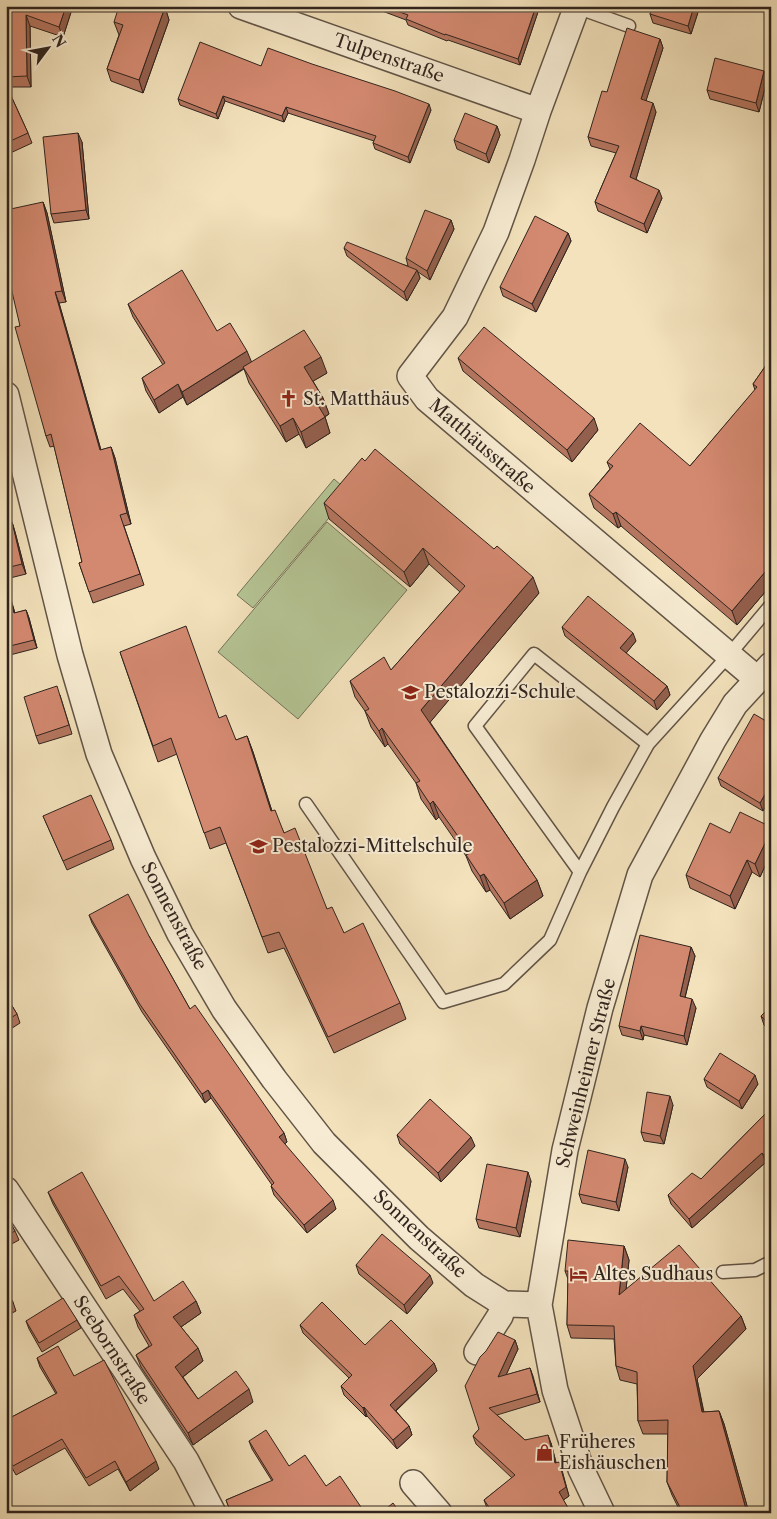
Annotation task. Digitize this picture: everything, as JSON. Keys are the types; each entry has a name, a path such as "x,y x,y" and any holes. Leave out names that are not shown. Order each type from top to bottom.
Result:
{"street":[{"name":"Tulpenstraße","path":"241,6 538,111"},
{"name":"Matthäusstraße","path":"577,7 496,232 455,317 410,376 426,399 729,655 764,672"},
{"name":"Sonnenstraße","path":"6,395 70,655 99,754 142,858 180,934 224,1009 274,1079 324,1143 418,1238 474,1285 504,1304"},
{"name":"Schweinheimer Straße","path":"602,1513 581,1470 555,1390 539,1305 565,1150 600,1008 640,875 734,704 764,672"},
{"name":"Seebornstraße","path":"6,1190 186,1461 213,1513"},
{"path":"477,1352 500,1316 504,1304 539,1305"},
{"path":"413,1483 439,1513"}],"lane":[{"path":"577,7 628,26"},
{"path":"306,804 443,1002 504,984 550,940 580,872 648,744 729,655 771,605"},
{"path":"580,872 475,726 534,654 648,744"},
{"path":"723,1272 755,1270 771,1262"}],"green space":[{"path":"334,479 350,493 253,608 237,595"},
{"path":"327,522 407,590 298,719 218,652"}],"building":[{"path":"6,6 66,6 59,27 26,15 27,76 6,77"},
{"path":"119,6 165,7 139,80 107,69 123,25 114,22"},
{"path":"383,6 536,6 518,59 445,35 406,19 408,15"},
{"path":"653,6 694,6 688,26 650,14"},
{"path":"627,28 660,39 641,99 653,103 630,177 659,190 644,224 595,202 619,146 588,137 602,91 607,92"},
{"path":"200,42 261,66 268,48 429,104 408,157 373,143 376,136 286,107 282,116 223,96 216,114 178,99"},
{"path":"715,58 764,71 756,103 707,90"},
{"path":"6,85 28,133 6,143"},
{"path":"465,113 497,126 486,154 454,140"},
{"path":"78,133 86,210 51,214 43,137"},
{"path":"43,202 62,291 55,292 100,450 111,447 127,513 120,515 140,574 89,592 79,563 82,562 51,434 46,436 15,327 20,326 6,266 6,210"},
{"path":"425,210 451,220 427,271 406,258"},
{"path":"535,216 568,233 532,304 500,287"},
{"path":"347,242 417,270 404,292 344,248"},
{"path":"182,270 217,331 230,323 247,351 182,392 178,384 154,400 142,378 165,363 128,304"},
{"path":"484,327 594,418 567,450 458,358"},
{"name":"St. Matthäus","path":"304,330 321,357 304,367 323,398 316,402 325,417 301,432 293,418 280,426 243,367"},
{"path":"771,358 771,565 732,611 616,512 613,514 589,494 613,466 607,462 640,423 690,466 757,387 753,384"},
{"name":"Pestalozzi-Schule","path":"375,449 494,549 497,546 533,577 421,710 537,880 504,903 484,874 480,876 466,855 470,853 433,801 430,804 416,783 420,781 382,728 379,731 365,711 369,709 350,681 384,657 391,670 465,586 423,548 404,572 324,503 362,458 365,461"},
{"path":"12,522 22,564 6,568 6,524"},
{"path":"8,591 14,613 26,610 34,640 6,647 6,592"},
{"path":"588,596 633,633 620,648 667,686 654,701 562,627"},
{"name":"Pestalozzi-Mittelschule","path":"186,626 219,718 226,715 236,740 247,736 271,811 275,810 284,833 295,828 327,909 332,907 344,933 363,923 400,1003 328,1037 279,932 262,937 220,827 204,833 171,738 153,746 120,652"},
{"path":"57,686 69,725 36,736 24,697"},
{"path":"754,714 766,721 771,717 771,784 760,803 718,778"},
{"path":"91,795 111,840 63,861 43,816"},
{"path":"740,812 771,827 771,831 755,864 747,860 730,896 686,875 710,823 730,833"},
{"path":"128,894 190,1009 195,1005 284,1133 279,1137 333,1200 304,1225 271,1186 274,1183 208,1090 202,1094 139,1003 89,915"},
{"path":"640,935 691,947 680,996 692,999 684,1036 641,1026 640,1031 619,1026"},
{"path":"6,996 17,1014 6,1021"},
{"path":"771,1006 771,1026 761,1016"},
{"path":"720,1053 755,1075 739,1101 704,1079"},
{"path":"647,1092 670,1096 660,1136 641,1132"},
{"path":"430,1099 471,1137 438,1173 397,1135"},
{"path":"771,1108 771,1161 762,1153 689,1219 668,1195 692,1173 701,1179"},
{"path":"588,1150 625,1159 616,1202 579,1194"},
{"path":"487,1164 528,1172 516,1228 476,1219"},
{"path":"82,1172 154,1301 183,1281 196,1301 173,1317 198,1348 175,1367 198,1399 236,1371 249,1389 188,1433 136,1355 152,1345 134,1315 144,1309 119,1276 101,1286 48,1192"},
{"path":"6,1216 15,1231 6,1236"},
{"path":"382,1234 430,1275 404,1305 356,1265"},
{"path":"568,1240 624,1246 619,1295 679,1245 741,1316 693,1366 702,1412 719,1411 747,1513 683,1513 667,1482 668,1420 638,1421 637,1372 616,1366 614,1326 567,1325 568,1271 565,1271"},
{"path":"6,1290 13,1302 6,1306"},
{"path":"63,1298 77,1320 39,1343 26,1321"},
{"path":"322,1302 365,1345 391,1320 434,1363 390,1405 409,1426 393,1440 364,1407 341,1386 352,1375 300,1325"},
{"path":"498,1332 515,1340 498,1377 530,1368 537,1394 489,1408 525,1440 548,1435 555,1463 559,1462 566,1487 559,1492 571,1513 493,1513 484,1500 515,1475 473,1436 479,1429 465,1386 480,1357"},
{"path":"58,1346 74,1376 104,1360 156,1461 126,1482 115,1461 86,1478 62,1439 13,1466 6,1454 6,1420 57,1393 37,1358"},
{"path":"266,1430 289,1466 305,1455 326,1486 340,1476 365,1513 231,1513 226,1500 273,1480 249,1441"},
{"path":"393,1503 400,1513 381,1513"}],"place":[{"name":"St. Matthäus","path":"289,399"},
{"name":"Pestalozzi-Schule","path":"410,692"},
{"name":"Pestalozzi-Mittelschule","path":"258,846"},
{"name":"Altes Sudhaus","path":"579,1274"},
{"name":"Früheres Eishäuschen","path":"545,1452"}]}
